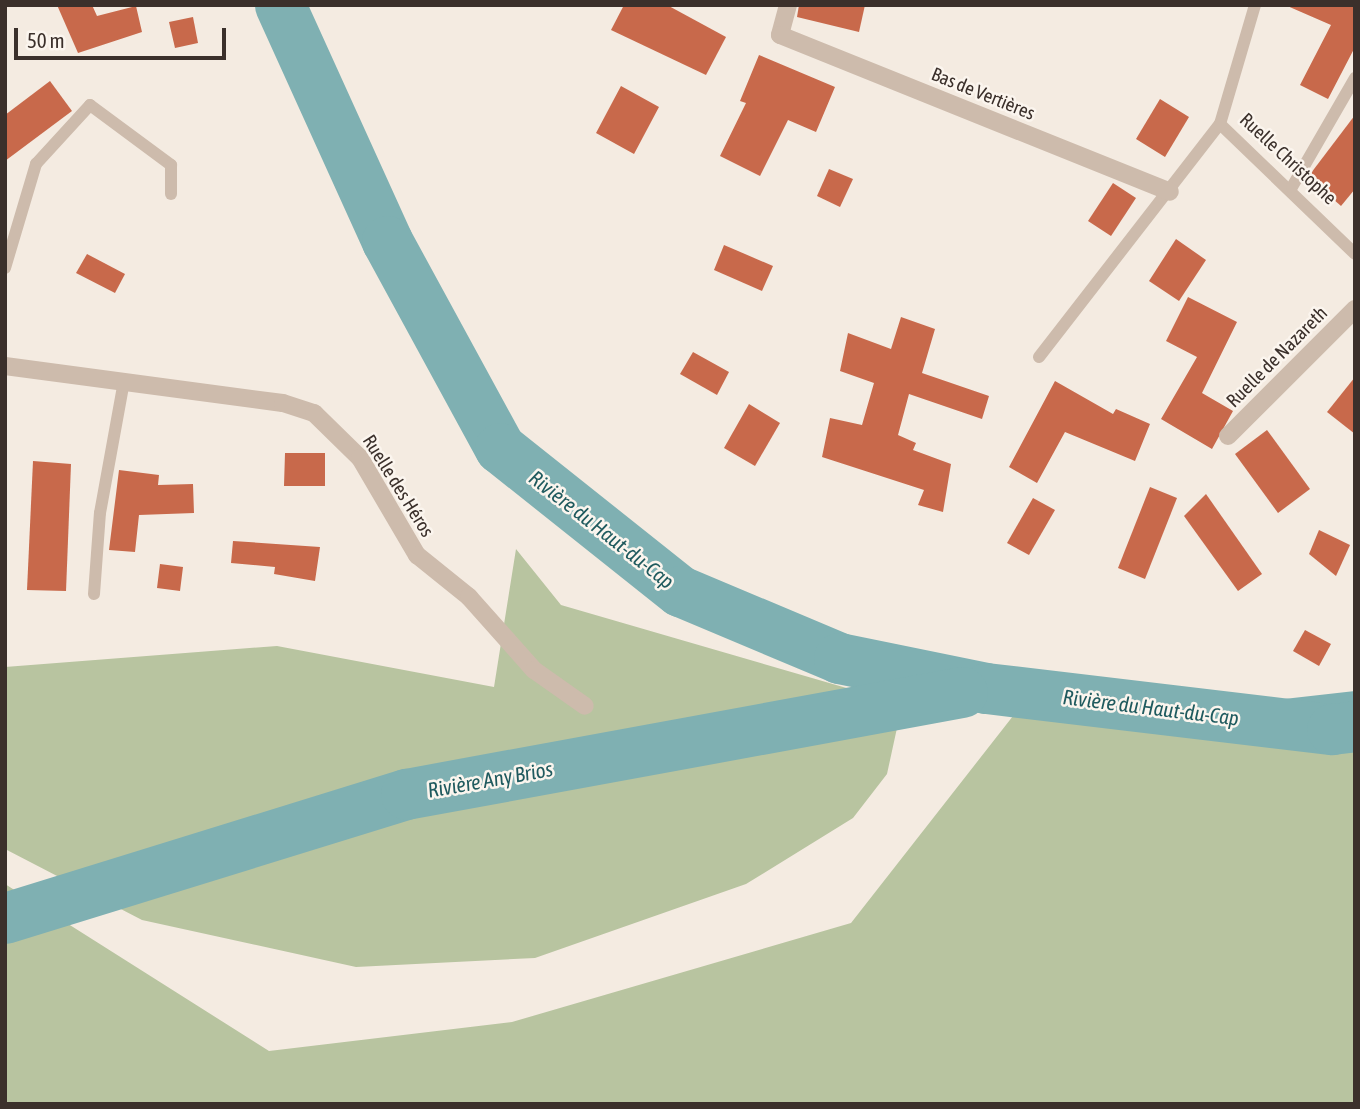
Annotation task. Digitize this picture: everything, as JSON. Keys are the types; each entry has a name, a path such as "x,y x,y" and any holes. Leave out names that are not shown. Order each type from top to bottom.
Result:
{"street":[{"name":"Bas de Vertières","path":"788,5 780,36 1170,192"},
{"name":"Ruelle de Nazareth","path":"1228,436 1355,309"},
{"name":"Ruelle des Héros","path":"5,366 123,386 283,403 314,413 360,458 417,555 469,597 534,670 585,706"}],"lane":[{"name":"Ruelle Christophe","path":"1251,6 1220,124 1292,187 1355,254"},
{"path":"1292,187 1355,78"},
{"path":"5,268 36,164 90,106 171,165 171,194"},
{"path":"1039,357 1170,192 1220,124"},
{"path":"94,594 100,513 123,386"}],"green space":[{"path":"516,549 561,605 881,698 897,728 887,774 853,818 746,884 535,958 356,967 142,920 5,849 5,667 277,646 494,687"},
{"path":"1068,701 1355,746 1355,1104 5,1104 5,884 269,1051 512,1022 851,923 1013,716"}],"water":[{"path":"1355,691 1355,746 1284,736 1284,699"}],"building":[{"path":"57,5 92,5 97,16 136,6 142,32 78,53"},
{"path":"624,5 667,5 726,37 706,75 611,30"},
{"path":"799,5 865,5 859,32 797,17"},
{"path":"1285,5 1355,5 1355,47 1328,99 1300,85 1331,25"},
{"path":"193,17 198,43 175,48 169,22"},
{"path":"759,55 835,87 816,132 788,120 760,176 720,156 746,103 740,101"},
{"path":"50,81 72,111 5,161 5,115"},
{"path":"621,86 659,107 634,154 596,133"},
{"path":"1160,99 1189,117 1165,157 1136,139"},
{"path":"1355,115 1355,189 1341,206 1308,177"},
{"path":"829,169 853,179 840,207 817,196"},
{"path":"1113,183 1136,198 1111,236 1088,221"},
{"path":"1176,239 1206,260 1179,301 1149,281"},
{"path":"724,245 773,266 762,291 714,270"},
{"path":"87,254 125,274 115,293 76,273"},
{"path":"1188,297 1237,322 1202,393 1233,411 1212,449 1161,419 1197,357 1166,341"},
{"path":"901,317 935,329 922,373 989,396 982,419 909,394 898,435 916,443 913,450 951,464 943,512 918,505 924,490 822,457 830,418 862,425 874,383 840,371 848,333 891,349"},
{"path":"693,352 729,372 717,395 680,374"},
{"path":"1355,377 1355,434 1327,412"},
{"path":"1055,381 1113,414 1116,409 1150,424 1135,461 1065,432 1037,483 1009,467"},
{"path":"749,404 780,423 755,466 724,448"},
{"path":"1267,430 1310,489 1278,513 1235,454"},
{"path":"285,453 325,453 325,486 284,486"},
{"path":"33,461 71,464 66,591 27,590"},
{"path":"119,470 159,475 158,485 193,484 194,513 139,515 135,552 109,550"},
{"path":"1150,487 1177,498 1145,579 1118,568"},
{"path":"1206,494 1262,574 1238,591 1184,516"},
{"path":"1033,498 1055,510 1029,555 1007,543"},
{"path":"1319,530 1350,545 1336,576 1309,554"},
{"path":"233,541 320,547 315,581 274,574 275,567 231,563"},
{"path":"160,564 183,567 180,591 157,588"},
{"path":"1305,630 1331,644 1319,666 1293,651"}],"waterway":[{"name":"Rivière du Haut-du-Cap","path":"280,5 387,241 500,448 680,591 839,658 986,688 1332,729 1355,726"},
{"name":"Rivière Any Brios","path":"5,918 406,794 962,692"}]}
